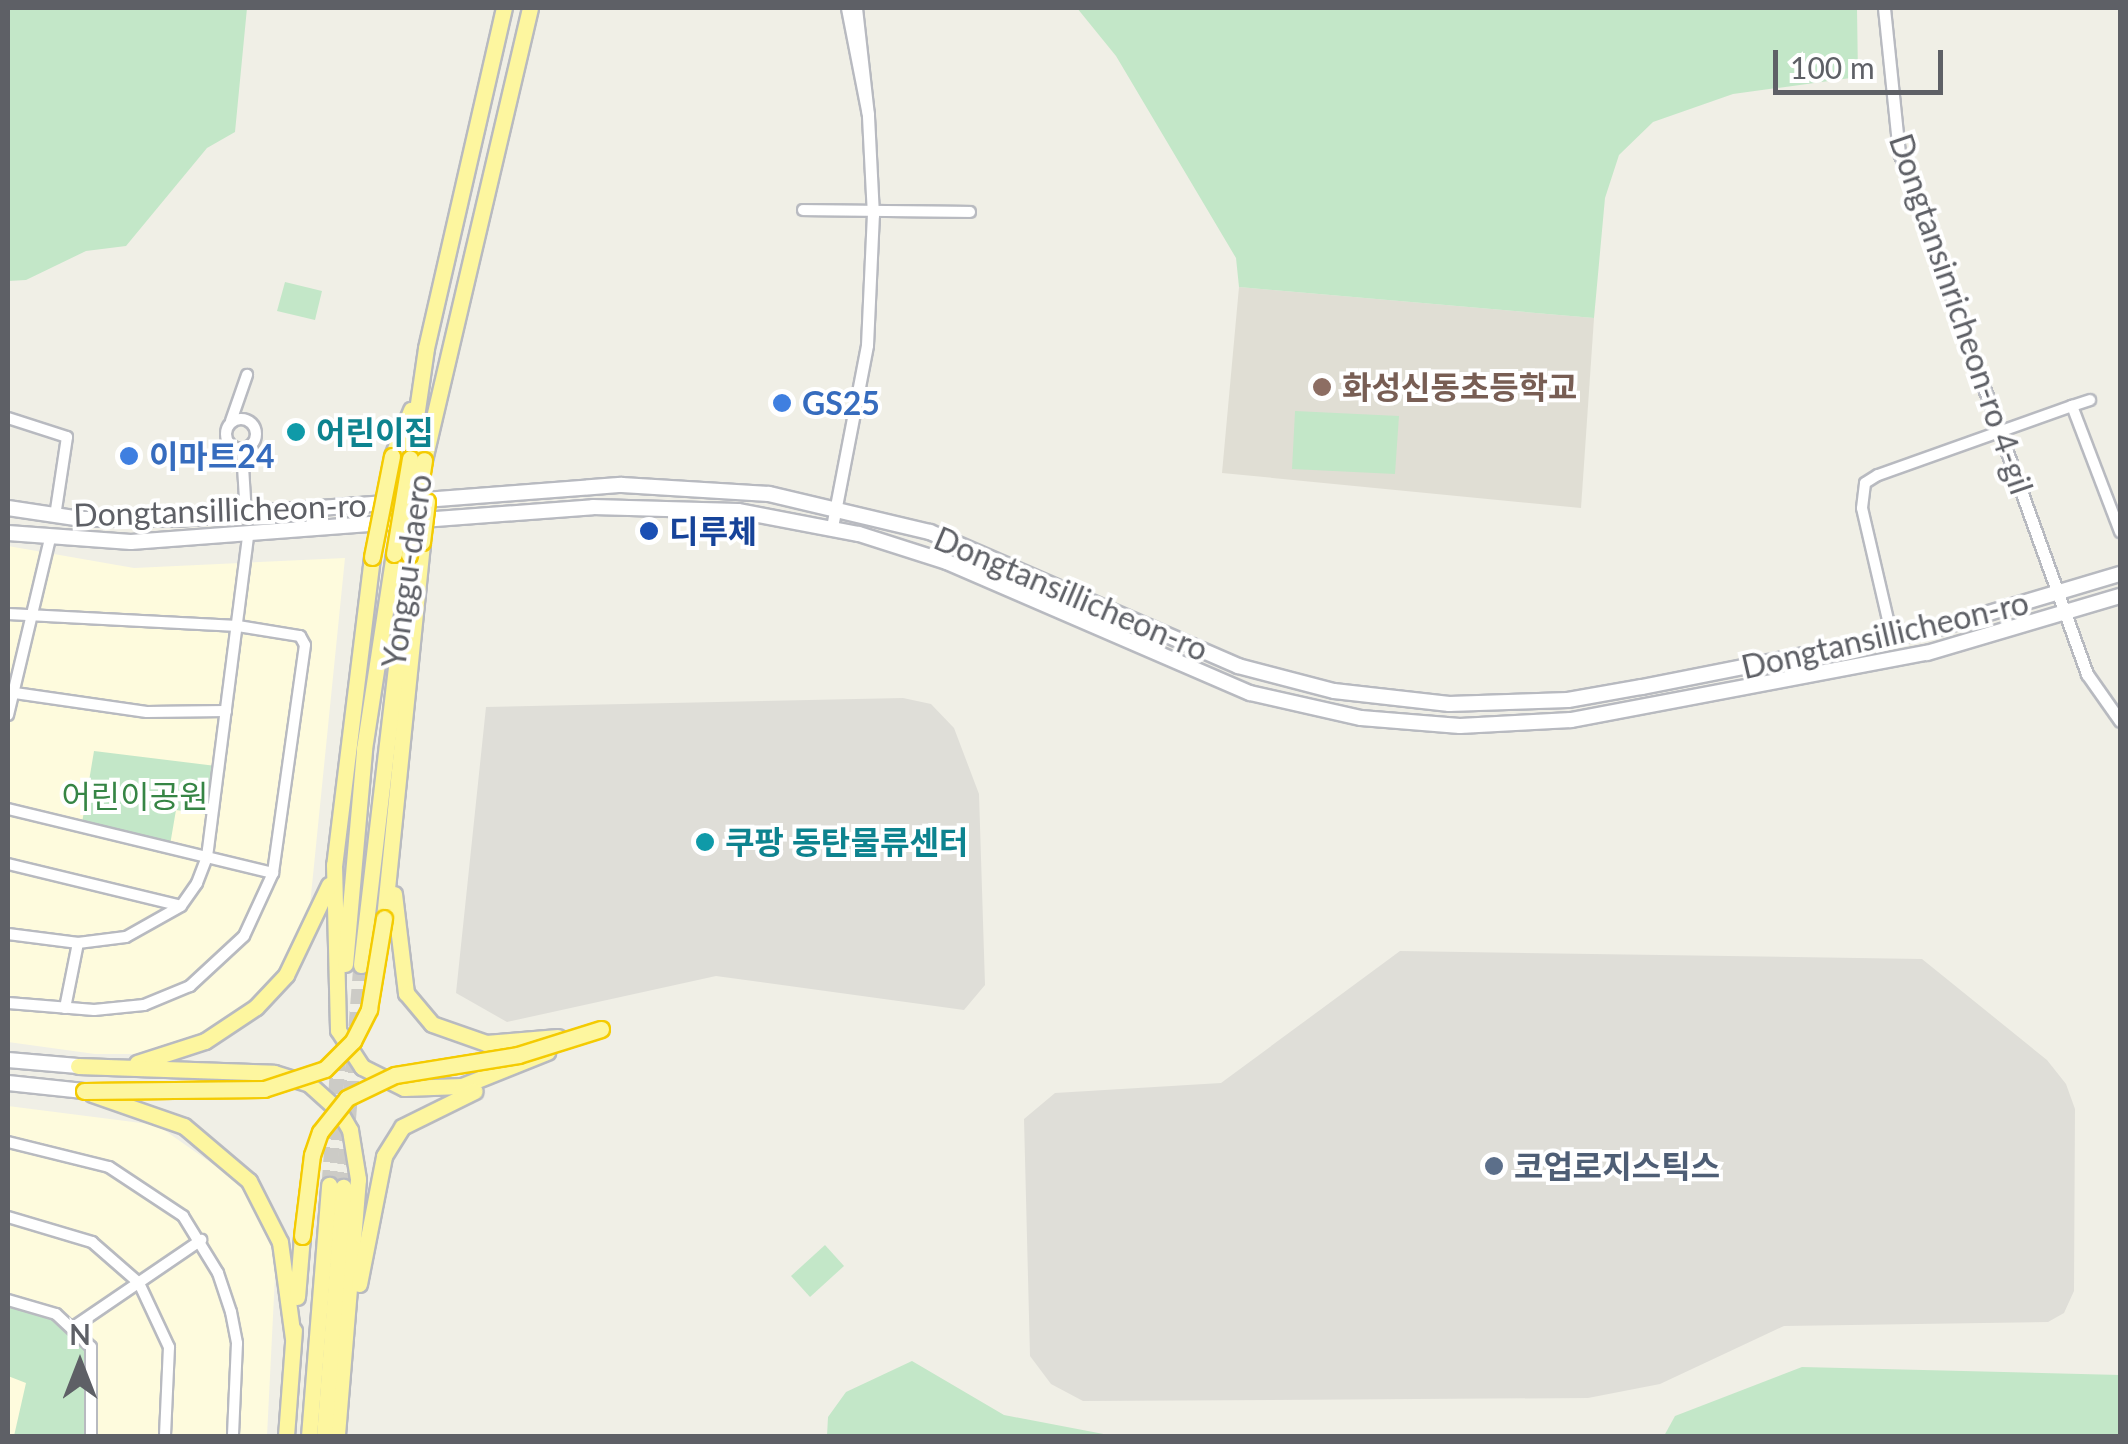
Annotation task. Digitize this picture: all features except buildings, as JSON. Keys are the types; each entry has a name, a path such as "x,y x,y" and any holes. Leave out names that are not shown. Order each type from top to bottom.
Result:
{"highway":[{"name":"Yonggu-daero","path":"422,460 419,393 504,8"},
{"name":"Yonggu-daero","path":"353,965 364,749 407,555 422,460 530,8"},
{"path":"419,393 392,456 372,557 334,865 333,1010 346,1047 382,1080 404,1088 462,1086 601,1028"},
{"path":"84,1092 264,1089 325,1069 353,1041 369,1010 384,918 407,555 422,460"},
{"path":"390,843 399,970 406,993 432,1024 463,1040 504,1044 601,1028"},
{"path":"78,1066 178,1052 256,1006 302,948 334,865"},
{"path":"286,1436 312,1155 347,1098 395,1075 504,1058 601,1028"},
{"path":"342,1392 373,1196 384,1156 402,1127 601,1028"},
{"path":"78,1066 274,1073 310,1084 339,1111 350,1130 358,1179 337,1436"},
{"path":"84,1092 184,1126 250,1181 280,1242 293,1338"},
{"path":"310,1436 336,1186 324,1436"}],"main road":[{"name":"Dongtansillicheon-ro","path":"8,508 56,516 246,516 622,485 730,488 836,506 990,556 1238,666 1334,691 1413,702 1568,700 1892,637 2059,594 2120,574"},
{"name":"Dongtansillicheon-ro","path":"8,533 50,538 248,536 617,506 720,509 832,527 947,562 1219,682 1331,713 1427,724 1525,724 1615,713 1927,654 2066,616 2120,596"},
{"path":"246,516 248,536"},
{"path":"8,1060 78,1066"},
{"path":"8,1083 84,1092"}],"street":[{"path":"847,8 868,115"},
{"path":"832,527 868,345 873,215 868,115 856,8"},
{"name":"Dongtansinricheon-ro 4-gil","path":"1884,8 1899,152 2087,674 2120,721"},
{"path":"803,210 873,215 970,212"},
{"path":"246,516 242,450 226,438 247,375"},
{"path":"242,398 256,438 242,450"},
{"path":"1892,637 1862,508 1866,482 2090,400"},
{"path":"2072,406 2120,532"},
{"path":"8,418 67,437 56,516"},
{"path":"230,424 248,421"},
{"path":"8,934 78,943 126,937 181,906 207,857 248,536"},
{"path":"8,714 50,538"},
{"path":"8,614 238,626 300,636 305,645 273,873 244,936 190,986 119,1009 8,1003"},
{"path":"10,693 147,712 226,710"},
{"path":"8,810 273,873"},
{"path":"8,864 181,906"},
{"path":"65,1008 78,943"},
{"path":"8,1156 9,1142 67,1153 133,1178 161,1196 201,1240 218,1273 237,1343 233,1436"},
{"path":"8,1217 92,1242 139,1282 169,1347 164,1436"},
{"path":"75,1326 201,1240"},
{"path":"8,1300 75,1326 92,1346 96,1366 91,1436"}],"shaded area":[{"path":"1239,287 1594,318 1581,508 1222,473"},
{"path":"8,546 134,568 345,558 310,905 265,996 170,1054 95,1054 8,1042"},
{"path":"903,698 931,704 954,728 979,794 985,985 964,1010 716,976 507,1022 456,993 486,707"},
{"path":"1400,951 1922,959 2047,1060 2066,1084 2075,1109 2074,1291 2064,1313 2048,1322 1784,1326 1660,1384 1588,1398 1083,1401 1051,1384 1030,1356 1024,1119 1055,1093 1221,1083"},
{"path":"8,1106 157,1125 237,1181 269,1233 275,1276 267,1436 8,1436"}],"green space":[{"path":"8,8 247,8 235,132 207,148 126,246 86,251 26,280 8,281"},
{"path":"1077,8 1857,8 1858,77 1733,94 1653,122 1619,155 1605,198 1594,318 1239,287 1236,258 1116,56"},
{"path":"285,282 322,291 315,320 277,311"},
{"path":"1295,411 1399,416 1395,474 1292,469"},
{"name":"어린이공원","path":"94,751 216,766 209,815 176,810 170,845 82,823"},
{"path":"825,1245 844,1266 810,1297 791,1276"},
{"path":"8,1300 56,1314 91,1347 91,1436 14,1436 26,1383 8,1376"},
{"path":"912,1361 1004,1415 1114,1436 827,1436 828,1417 846,1392"},
{"path":"1802,1367 2120,1375 2120,1436 1664,1436 1675,1416"}],"tunnel":[{"path":"343,1187 361,965"},
{"path":"329,1185 339,1048"}],"place":[{"name":"화성신동초등학교","path":"1322,387"},
{"name":"GS25","path":"782,403"},
{"name":"어린이집","path":"296,432"},
{"name":"이마트24","path":"129,456"},
{"name":"디루체","path":"649,531"},
{"name":"쿠팡 동탄물류센터","path":"705,842"},
{"name":"코업로지스틱스","path":"1494,1166"}]}
